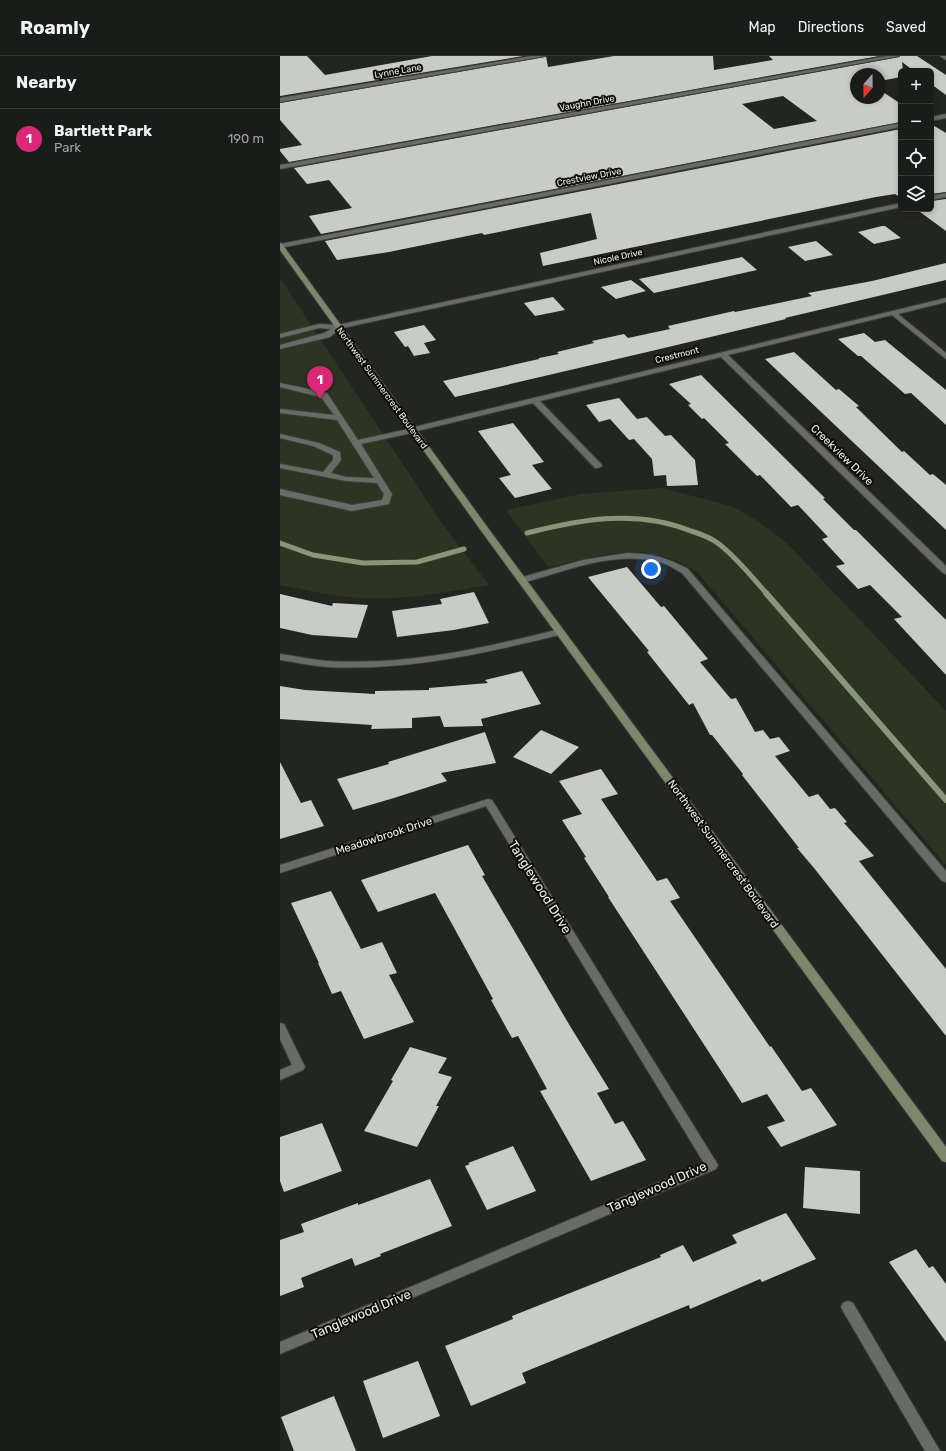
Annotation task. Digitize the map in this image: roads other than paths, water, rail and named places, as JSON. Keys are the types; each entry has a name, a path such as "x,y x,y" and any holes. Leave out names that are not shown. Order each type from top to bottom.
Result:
{"street":[{"name":"Lynne Lane","path":"280,100 542,56"},
{"name":"Vaughn Drive","path":"280,167 896,56"},
{"path":"934,118 946,116"},
{"name":"Crestview Drive","path":"280,246 898,126"},
{"path":"934,197 946,195"},
{"name":"Nicole Drive","path":"338,327 898,206"},
{"name":"Northwest Summercrest Boulevard","path":"280,246 485,530 946,1158"},
{"name":"Crestmont","path":"356,443 946,300"},
{"path":"893,313 946,357"},
{"path":"280,336 319,326 338,327"},
{"path":"280,346 327,335 338,327"},
{"name":"Creekview Drive","path":"722,354 946,571"},
{"path":"280,385 324,395 388,494 386,502 352,508 280,492"},
{"path":"534,400 598,466"},
{"path":"280,411 339,418"},
{"path":"280,436 316,444 337,454 337,460 325,475"},
{"path":"280,466 357,481 380,481"},
{"path":"522,580 592,561 617,556 648,556 676,564 685,571 946,878"},
{"path":"280,657 328,664 402,663 483,651 560,632"},
{"name":"Meadowbrook Drive","path":"280,869 488,802"},
{"name":"Tanglewood Drive","path":"280,1348 712,1165 488,802"},
{"path":"280,1027 299,1067 280,1075"},
{"path":"848,1307 933,1451"}],"waterway":[{"path":"527,533 589,520 609,518 630,518 671,524 702,535 713,540 726,549 767,594"},
{"path":"280,543 313,555 363,563 417,562 464,549"},
{"path":"766,593 946,800"}],"place":[{"name":"Bartlett Park","path":"320,399"}]}
